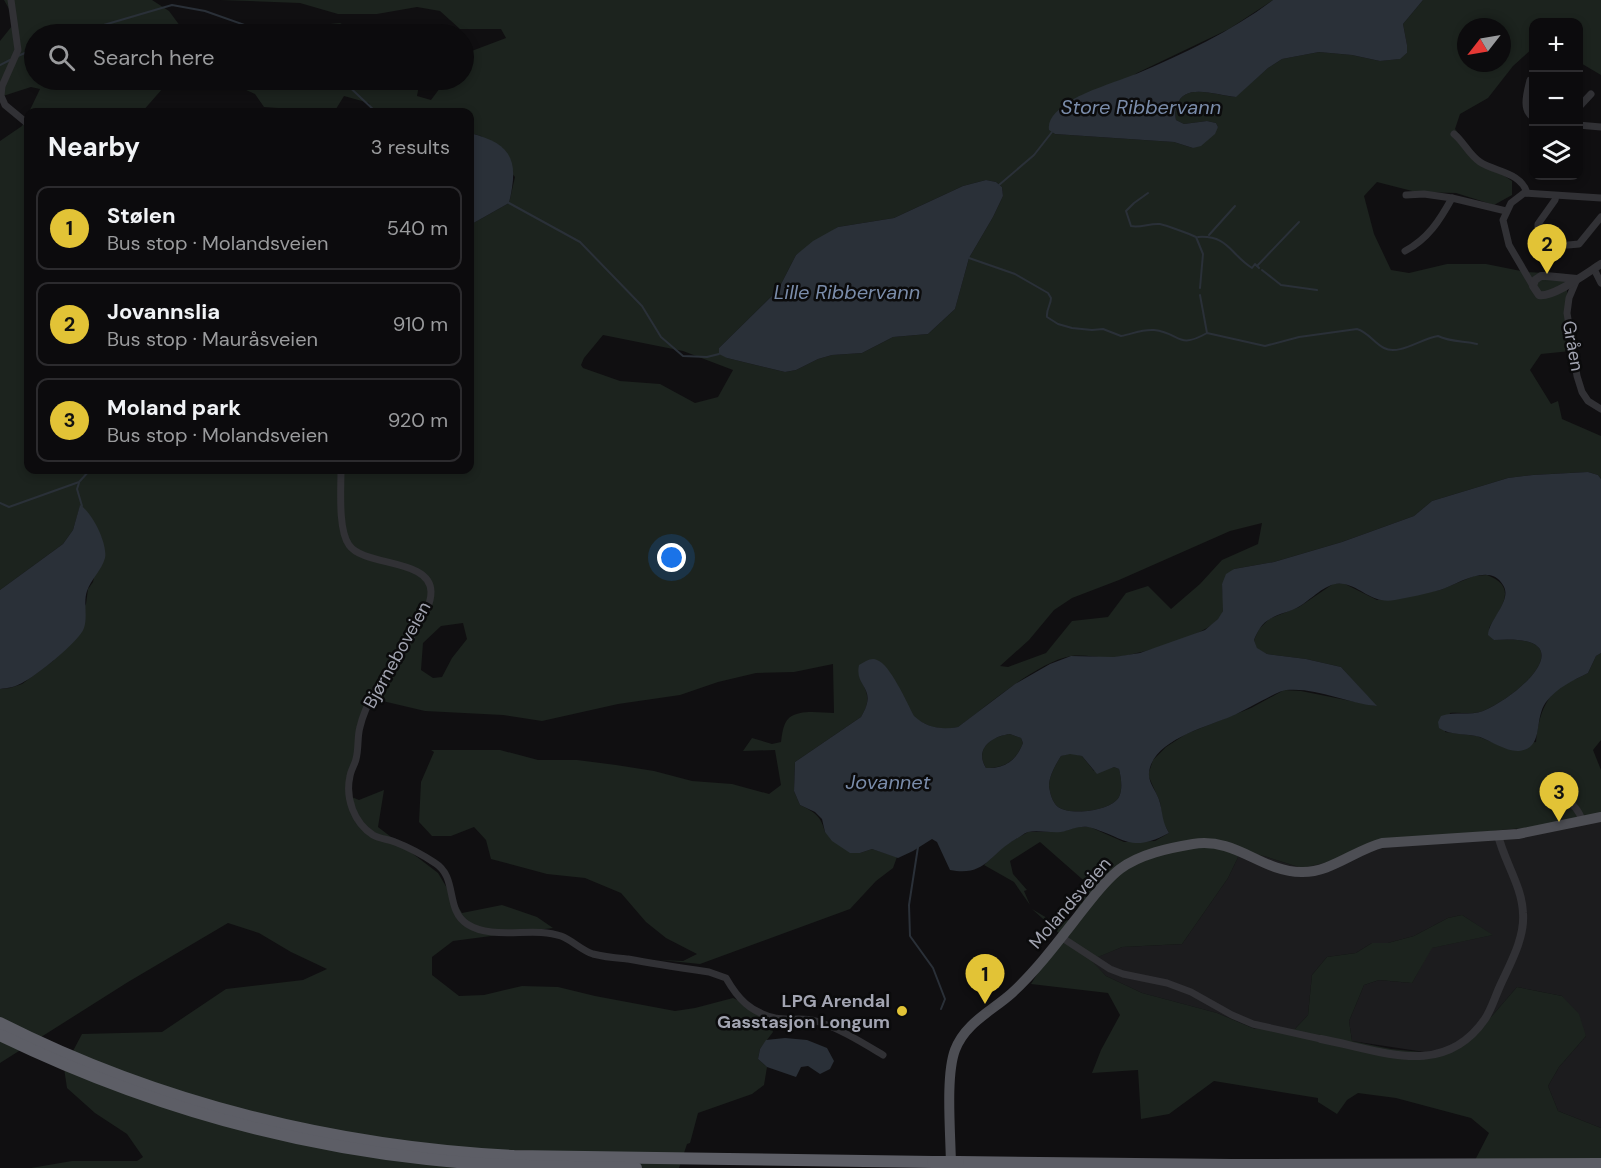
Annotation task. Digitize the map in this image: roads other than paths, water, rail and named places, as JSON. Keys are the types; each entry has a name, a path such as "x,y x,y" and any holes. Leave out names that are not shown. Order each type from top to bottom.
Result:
{"highway":[{"path":"0,1023 79,1060 183,1098 290,1127 384,1144 454,1152 514,1156 933,1162 954,1165 1601,1164"},
{"path":"0,1035 52,1059 137,1093 204,1115 298,1139 386,1154 465,1163 636,1168"}],"main road":[{"name":"Molandsveien","path":"954,1165 951,1070 958,1043 971,1025 1013,992 1099,890 1118,871 1137,859 1172,848 1202,843 1221,844 1285,870 1305,873 1323,869 1361,850 1382,843 1530,832 1601,817"}],"street":[{"path":"11,0 18,50 2,86 1,96 5,105 24,121"},
{"path":"1529,86 1526,111 1529,114"},
{"path":"1583,103 1591,94"},
{"path":"1583,125 1600,126"},
{"path":"1454,134 1480,162 1509,174 1519,181 1527,193"},
{"path":"1601,198 1527,193 1510,203 1503,220 1509,245 1536,292 1543,297 1597,266 1601,282"},
{"path":"1406,195 1424,194 1452,198 1506,211"},
{"path":"1556,196 1538,224 1538,234 1545,241 1554,244 1579,243 1601,217"},
{"path":"1405,251 1427,236 1444,214 1452,198"},
{"path":"1533,286 1535,280 1541,276 1577,279"},
{"name":"Gråen","path":"1577,279 1567,306 1568,326 1582,392 1588,401 1600,409"},
{"name":"Bjørneboveien","path":"342,474 344,530 348,544 362,555 400,565 419,573 428,582 431,590 430,602 425,614 405,649 377,688 360,727 356,758 348,788 350,804 358,821 372,834 404,846 443,869 450,884 455,909 466,924 500,932 562,936 593,954 709,972 726,978 737,998 751,1008 776,1018 805,1018 819,1022 883,1055"},
{"path":"1552,785 1561,796 1579,809 1582,821"},
{"path":"1061,937 1110,969 1137,978 1167,983 1191,992 1253,1024 1409,1058 1433,1056 1455,1046 1471,1035 1485,1018 1513,958 1522,927 1522,904 1498,835"}],"water":[{"name":"Store Ribbervann","path":"1273,0 1423,0 1403,24 1407,53 1400,59 1380,61 1352,55 1319,52 1282,59 1268,68 1236,97 1202,92 1187,94 1177,105 1176,120 1184,124 1207,121 1216,123 1218,127 1215,134 1201,146 1193,148 1174,142 1055,134 1049,130 1050,122 1055,114 1075,98 1189,50 1241,22"},
{"path":"474,134 496,143 509,156 513,176 509,203 474,223"},
{"name":"Lille Ribbervann","path":"986,180 996,182 1002,187 1003,196 969,258 955,309 928,334 893,337 862,353 832,355 796,370 785,372 719,354 719,348 778,290 796,255 813,241 838,227 894,218 963,186"},
{"name":"Jovannet","path":"1588,472 1598,475 1601,479 1601,653 1596,656 1588,673 1560,688 1546,702 1542,709 1536,739 1527,749 1509,750 1480,737 1448,732 1439,728 1438,722 1441,716 1483,711 1499,702 1529,679 1538,666 1542,655 1537,646 1521,640 1494,640 1488,635 1505,597 1503,585 1497,578 1482,575 1440,590 1387,601 1374,598 1351,586 1338,584 1326,587 1296,608 1267,621 1260,628 1254,640 1257,648 1267,654 1306,659 1341,667 1377,706 1309,691 1286,690 1170,743 1152,762 1149,773 1169,833 1156,839 1137,843 1129,842 1084,827 1061,832 1028,832 1007,845 980,867 962,871 950,870 937,842 932,839 898,858 872,849 850,853 832,841 825,832 822,819 815,812 800,805 794,791 795,762 861,717 868,699 858,673 859,665 868,660 877,660 882,663 898,685 914,716 919,720 935,727 958,727 1015,684 1050,664 1071,656 1114,657 1140,653 1205,630 1218,619 1223,611 1222,584 1226,574 1234,569 1274,562 1342,542 1414,516 1432,501 1508,478","holes":["1010,734 1021,738 1023,743 1017,755 1009,763 986,768 982,755 984,749 997,737","1070,754 1082,756 1097,774 1114,767 1119,769 1121,790 1115,802 1090,811 1064,810 1056,805 1050,792 1050,778 1061,756"]},
{"path":"80,505 94,521 102,537 105,552 104,562 87,591 84,628 75,641 57,658 29,679 0,689 0,590 63,544 73,530"},
{"path":"785,1038 807,1040 827,1048 834,1061 830,1069 820,1074 808,1066 801,1067 796,1077 767,1067 758,1059 760,1049 766,1040"}],"waterway":[{"path":"107,24 172,5 205,11 242,24"},
{"path":"18,56 24,53"},
{"path":"0,65 10,60"},
{"path":"353,90 372,108"},
{"path":"999,185 1034,155 1052,132"},
{"path":"1148,193 1126,211 1131,226 1160,224 1196,237 1203,254 1200,288"},
{"path":"509,203 580,242 642,306 661,337 683,356 707,357 719,354"},
{"path":"1209,235 1235,206"},
{"path":"1257,266 1299,222"},
{"path":"1198,237 1208,237 1222,242 1252,268 1255,264 1259,268"},
{"path":"969,258 1015,274 1048,293 1051,298 1047,317 1058,324 1072,328 1103,329 1121,336 1154,330 1184,340 1197,338 1207,333 1265,346 1299,337 1357,329 1380,346 1390,350 1397,350 1438,336 1477,344"},
{"path":"1262,270 1281,285 1317,290"},
{"path":"1200,295 1207,333"},
{"path":"0,503 9,507 79,482 86,474"},
{"path":"79,483 77,489 82,506"},
{"path":"918,847 909,905 910,936 933,968 945,999 941,1009"}],"place":[{"name":"Jovannslia","path":"1547,274"},
{"name":"Moland park","path":"1559,822"},
{"name":"Stølen","path":"985,1004"},
{"name":"LPG Arendal Gasstasjon Longum","path":"902,1011"}]}
